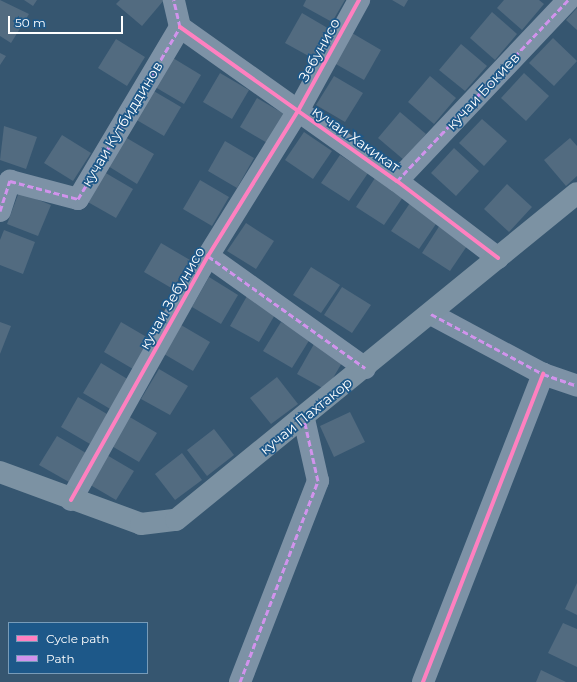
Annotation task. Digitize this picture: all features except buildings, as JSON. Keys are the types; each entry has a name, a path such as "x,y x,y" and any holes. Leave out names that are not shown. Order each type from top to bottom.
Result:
{"main road":[{"name":"кучаи Пахтакор","path":"0,472 71,500 141,524 176,520 304,419 577,193"}],"street":[{"path":"174,0 180,27"},
{"name":"Зебунисо","path":"298,111 359,0"},
{"name":"кучаи Бокиев","path":"397,181 568,0"},
{"name":"кучаи Хакикат","path":"180,27 397,181 498,258"},
{"name":"кучаи Кутбиддинов","path":"0,211 10,181 78,199 180,27"},
{"name":"кучаи Зебунисо","path":"71,500 208,256 298,111"},
{"name":"кучаи Зебунисо","path":"208,256 365,368"},
{"path":"431,314 543,374 577,386"},
{"path":"423,682 543,374"},
{"path":"240,682 318,480 304,419"}],"marked path":[{"path":"0,211 10,181 78,199 180,27 174,0"},
{"path":"397,181 568,0"},
{"path":"208,256 365,368"},
{"path":"431,314 543,374 577,386"},
{"path":"240,682 318,481 304,419"}],"cycle path":[{"path":"71,500 208,256 298,111 359,0"},
{"path":"180,27 397,181 498,258"},
{"path":"423,682 543,374"}]}
